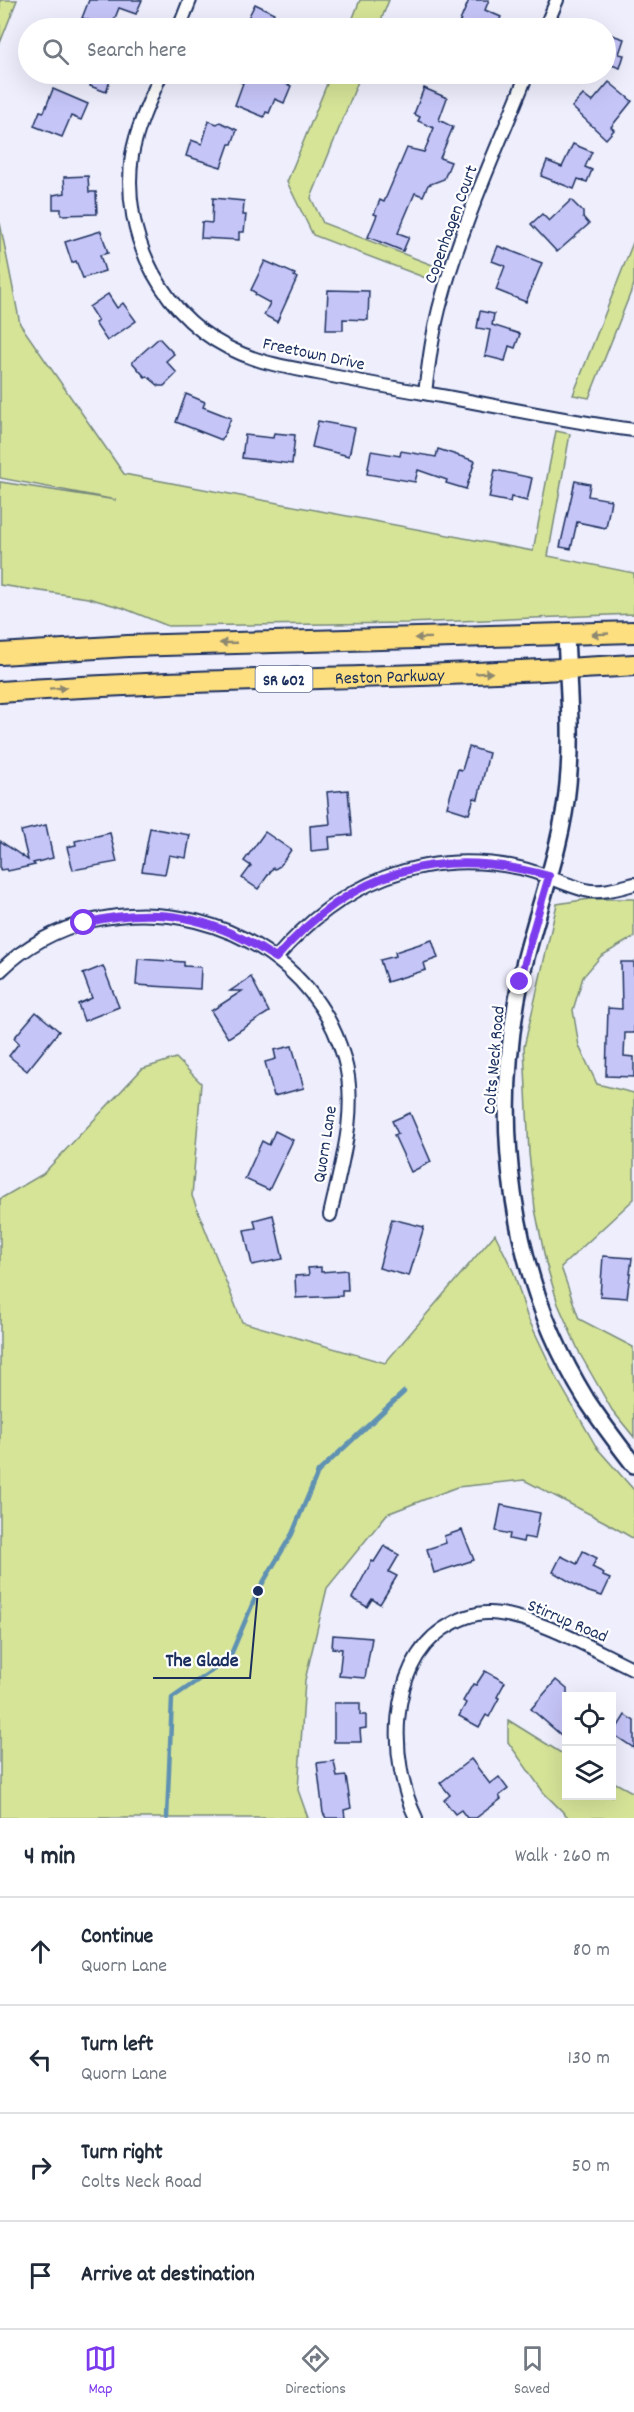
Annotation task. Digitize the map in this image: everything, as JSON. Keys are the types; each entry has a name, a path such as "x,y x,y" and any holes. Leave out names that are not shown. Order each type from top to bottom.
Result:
{"main road":[{"name":"Reston Parkway","path":"0,654 128,646 634,632"},
{"name":"Reston Parkway","path":"0,692 109,685 634,665"}],"street":[{"path":"183,18 190,0"},
{"path":"549,18 556,0"},
{"name":"Freetown Drive","path":"157,84 139,129 133,154 130,181 137,235 147,262 160,286 175,306 194,325 217,342 262,362 634,430"},
{"name":"Copenhagen Court","path":"425,393 439,311 453,261 523,84"},
{"name":"Colts Neck Road","path":"566,635 570,718 568,787 549,876 522,975 513,1032 507,1121 514,1205 542,1308 559,1348 586,1398 634,1465"},
{"path":"276,958 298,932 316,916 344,897 400,871 421,866 487,863 520,868 586,890 604,891 634,884"},
{"name":"Quorn Lane","path":"0,971 30,947 57,933 112,916 141,913 170,915 213,925 253,942 276,958 307,987 323,1009 336,1034 345,1059 349,1108 347,1138 330,1215"},
{"name":"Stirrup Road","path":"416,1818 405,1788 400,1762 399,1709 404,1684 413,1664 424,1647 439,1632 454,1622 470,1616 488,1613 509,1615 533,1622 634,1669"}],"green space":[{"path":"0,0 17,0 0,43"},
{"path":"360,0 389,0 382,18 353,18"},
{"path":"327,84 357,84 311,198 323,223 435,266 431,280 313,235 287,182"},
{"path":"0,223 20,324 124,474 533,551 556,431 570,434 548,556 634,573 634,614 407,623 168,626 123,608 88,598 0,585 0,482 116,500 0,478"},
{"path":"634,240 634,284 589,398 573,395"},
{"path":"589,899 634,899 634,937 601,956 583,977 573,1010 579,1046 597,1084 634,1093 634,1199 561,1267 579,1319 633,1347 634,1437 612,1410 580,1354 558,1304 546,1263 535,1209 529,1153 524,1047 557,904"},
{"path":"176,1058 201,1083 192,1196 242,1322 385,1363 495,1234 514,1273 527,1316 556,1377 597,1448 634,1490 634,1539 524,1480 457,1487 387,1514 327,1588 305,1680 298,1790 308,1818 0,1818 0,1199 43,1174 142,1069"},
{"path":"508,1720 562,1754 562,1800 616,1800 616,1783 634,1793 634,1818 569,1818 544,1793 508,1742"}],"building":[{"path":"89,0 142,0 136,14 119,8 115,18 82,18"},
{"path":"469,0 489,0 485,10 501,17 501,18 461,18"},
{"path":"255,4 274,13 272,18 248,18"},
{"path":"616,36 624,39 619,54 624,55 620,68 616,67"},
{"path":"91,84 109,84 106,92 90,86"},
{"path":"243,84 286,84 291,86 284,103 275,99 269,113 266,112 264,117 235,105"},
{"path":"607,84 611,84 632,101 611,127 614,130 606,139 572,107 583,95 592,102"},
{"path":"424,88 447,98 439,120 453,127 440,158 451,162 444,179 428,185 423,196 415,193 398,233 409,237 403,251 368,237 380,200 384,202 407,148 424,152 434,128 418,121 420,117 414,114"},
{"path":"53,89 88,104 81,120 71,116 62,137 34,126 40,111 44,112"},
{"path":"209,121 217,124 220,122 237,130 221,167 186,156 191,140 202,144"},
{"path":"573,144 592,152 585,167 592,170 587,182 578,179 574,189 541,176 547,161 562,167"},
{"path":"88,176 89,192 96,192 97,214 61,215 61,209 53,209 53,195 65,193 64,177"},
{"path":"213,198 244,201 243,215 246,215 244,232 239,232 239,240 201,238 202,222 212,223"},
{"path":"571,200 583,212 583,217 589,224 557,252 531,224 542,214 549,221"},
{"path":"101,231 108,253 100,255 105,271 83,278 76,261 72,263 65,242"},
{"path":"498,246 542,263 526,302 496,290 505,266 492,261"},
{"path":"265,261 295,274 297,278 277,322 264,315 270,303 255,295 256,293 251,290"},
{"path":"328,290 369,291 368,320 343,319 343,330 326,330"},
{"path":"108,294 117,308 123,303 136,321 107,341 95,323 98,321 89,307"},
{"path":"480,311 494,314 492,325 520,334 515,348 509,346 505,361 485,356 490,330 477,328"},
{"path":"159,338 174,354 166,361 177,373 164,386 159,386 147,376 145,377 132,362"},
{"path":"186,394 205,402 203,407 231,418 222,440 176,422"},
{"path":"318,421 355,428 349,456 312,447"},
{"path":"274,433 295,435 292,464 242,458 245,435 273,438"},
{"path":"438,449 475,461 466,489 418,470 415,482 367,474 371,451 400,456 401,451 436,457"},
{"path":"495,470 532,478 527,501 511,497 510,502 489,498"},
{"path":"575,481 590,484 588,496 611,500 606,528 577,522 571,549 560,547"},
{"path":"469,747 489,753 478,799 474,798 469,814 447,807 458,769 462,770"},
{"path":"348,790 352,835 329,837 330,849 311,851 310,826 330,824 327,792"},
{"path":"46,825 53,858 33,863 35,865 8,871 7,869 0,870 0,841 28,860 21,831"},
{"path":"150,828 190,835 186,858 169,855 165,874 142,871"},
{"path":"265,832 291,850 280,866 273,868 258,889 242,878 251,866 244,861"},
{"path":"110,833 117,862 73,870 67,847 76,845 75,841"},
{"path":"432,940 438,958 424,963 426,970 387,982 380,960 396,956 395,952"},
{"path":"138,959 184,962 184,966 201,967 200,989 136,985"},
{"path":"621,962 634,962 634,1033 625,1033 624,1056 634,1057 634,1077 606,1076 608,1008 622,1009"},
{"path":"103,966 119,1007 84,1021 78,1004 92,998 83,974"},
{"path":"251,977 269,1012 228,1038 211,1011 242,991 230,991"},
{"path":"36,1012 59,1031 27,1071 9,1056 19,1043 14,1038"},
{"path":"292,1046 304,1088 274,1096 265,1062 276,1059 274,1050"},
{"path":"410,1113 431,1162 411,1172 394,1135 398,1134 392,1121"},
{"path":"275,1131 293,1140 269,1190 245,1179 262,1141 269,1145"},
{"path":"273,1215 283,1259 252,1265 244,1230 256,1228 254,1220"},
{"path":"392,1219 424,1227 409,1276 379,1268"},
{"path":"603,1256 632,1258 627,1298 600,1296"},
{"path":"321,1267 321,1272 347,1270 348,1290 342,1290 342,1296 296,1298 295,1276 309,1275 308,1268"},
{"path":"501,1505 540,1513 535,1539 524,1537 523,1542 509,1539 510,1534 496,1531"},
{"path":"462,1530 474,1560 434,1573 427,1549 446,1543 444,1536"},
{"path":"384,1546 399,1555 389,1572 397,1576 380,1604 372,1599 367,1607 352,1598 372,1561 374,1562"},
{"path":"583,1551 597,1558 592,1567 610,1579 602,1596 586,1591 553,1572 561,1556 577,1564"},
{"path":"333,1635 372,1638 365,1678 339,1676 342,1649 332,1648"},
{"path":"485,1671 505,1682 489,1717 486,1715 479,1727 459,1716 466,1703 463,1701 473,1684 476,1685"},
{"path":"556,1680 567,1689 567,1692 562,1692 562,1736 531,1709"},
{"path":"334,1703 360,1703 360,1715 366,1715 366,1728 360,1729 361,1742 334,1742"},
{"path":"625,1715 634,1721 634,1748 616,1736 616,1729"},
{"path":"471,1759 490,1784 499,1777 508,1789 499,1796 501,1799 476,1818 467,1818 461,1810 455,1814 444,1800 450,1795 440,1783"},
{"path":"334,1761 337,1777 346,1776 351,1808 344,1810 345,1818 326,1818 323,1813 317,1763"}],"waterway":[{"path":"167,1818 172,1698 229,1659 258,1591 292,1534 318,1472 404,1392"}],"place":[{"name":"The Glade","path":"258,1591"}],"route":[{"path":"84,923 112,916 141,913 170,915 222,928 253,942 276,958 298,932 316,916 344,897 376,881 400,871 421,866 465,862 487,863 520,868 549,876 520,982"}]}
